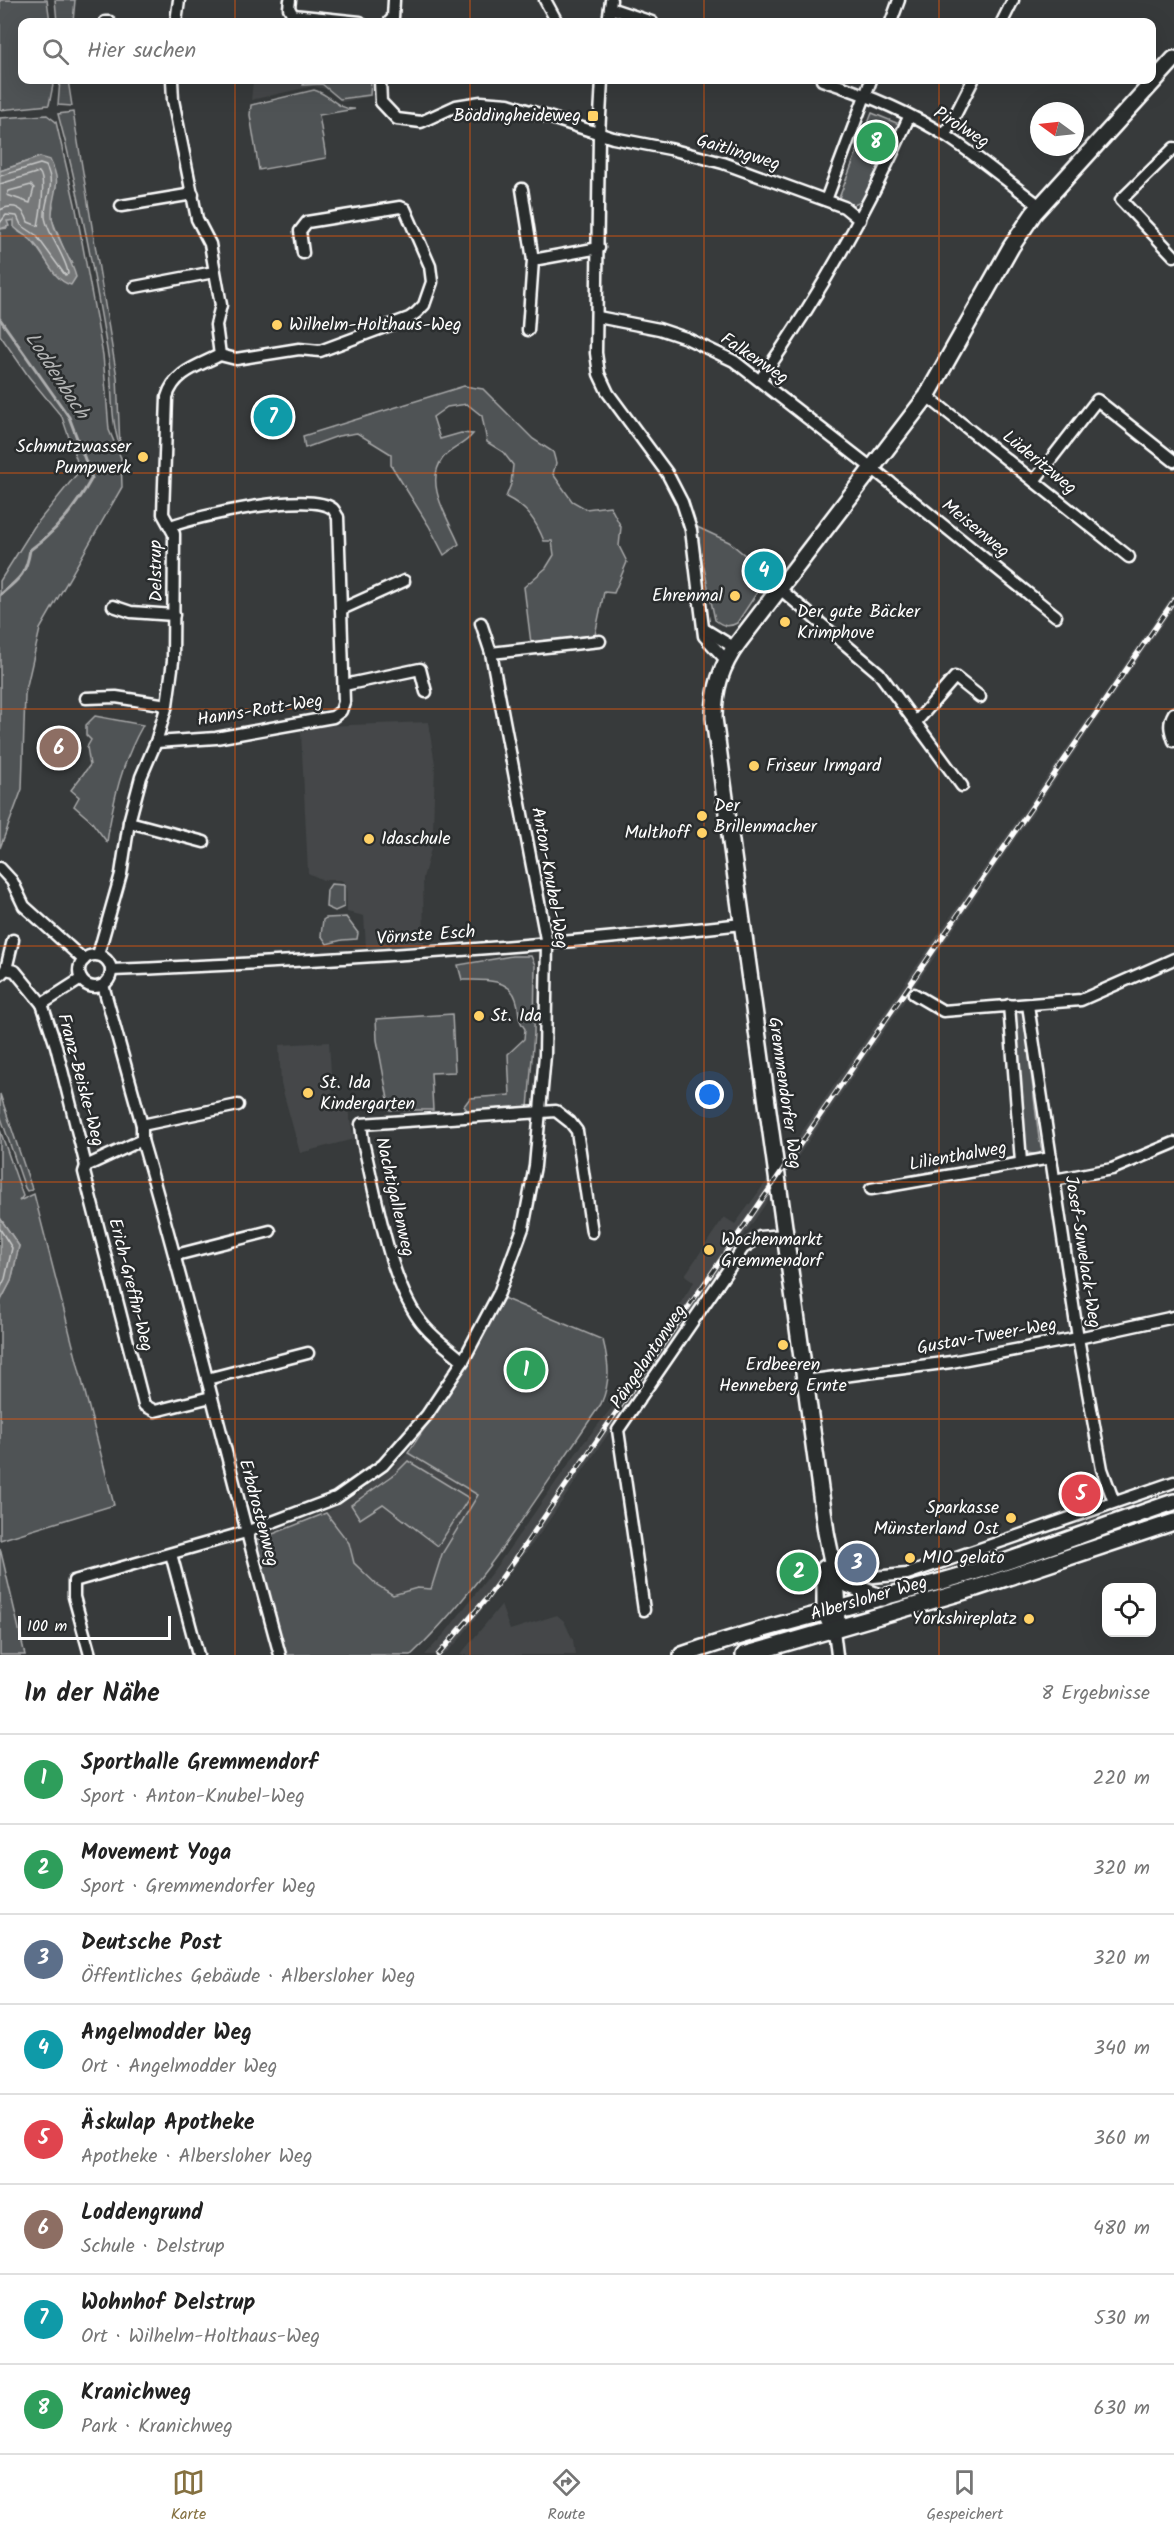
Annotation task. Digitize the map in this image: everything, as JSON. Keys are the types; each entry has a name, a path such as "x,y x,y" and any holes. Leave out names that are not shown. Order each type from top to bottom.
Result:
{"street":[{"path":"176,18 178,0"},
{"path":"290,0 289,8 293,15 322,18"},
{"path":"393,18 394,0"},
{"path":"545,0 556,18"},
{"path":"892,18 899,0"},
{"path":"1004,18 1013,0"},
{"path":"611,4 643,18"},
{"name":"Gremmendorfer Weg","path":"1156,80 1174,60"},
{"path":"172,84 172,94 198,225 210,244 221,305 216,325 220,355 236,359 299,349 320,351 409,318 424,305 429,294 432,282 429,266 405,209 400,207 307,222 300,231 303,253"},
{"name":"Gaitlingweg","path":"380,84 381,102 397,120 421,122 456,106 481,102 508,104 599,134 723,164 844,207 860,220"},
{"path":"603,84 599,134 596,353 599,374 608,393 667,473 682,502 691,530 704,636 707,642 731,654"},
{"name":"Pirolweg","path":"834,84 865,94 945,135 990,166 1040,206"},
{"path":"826,201 869,84"},
{"path":"945,135 971,84"},
{"name":"Gremmendorfer Weg","path":"832,1611 834,1572 826,1532 784,1235 714,718 716,690 731,654 927,396 1011,247 1040,206 1152,84"},
{"path":"760,380 804,317 860,220 909,117"},
{"path":"1174,148 1121,200 1174,256"},
{"path":"522,189 533,260 528,330"},
{"path":"121,206 193,194"},
{"path":"533,260 599,248"},
{"path":"135,287 214,272"},
{"name":"Falkenweg","path":"598,317 631,322 686,338 734,361 872,469"},
{"name":"Delstrup","path":"98,955 121,874 129,822 141,777 156,742 167,705 173,661 174,534 163,514 167,397 171,385 179,376 220,355"},
{"name":"Lüderitzweg","path":"927,396 1129,557"},
{"path":"1034,481 1097,400 1174,461"},
{"name":"Meisenweg","path":"872,469 1056,616"},
{"name":"Hanns-Rott-Weg","path":"156,742 216,738 333,717 341,711 344,685 338,518 333,509 323,505 281,504 237,509 192,518 171,526"},
{"path":"342,609 404,581"},
{"path":"780,589 879,673 962,786"},
{"name":"Delstrup","path":"113,606 131,612 174,615"},
{"name":"Anton-Knubel-Weg","path":"90,1655 74,1597 74,1581 246,1532 336,1498 383,1465 427,1415 463,1361 499,1293 523,1228 535,1166 545,1055 547,944 491,654 481,623"},
{"path":"491,654 600,641"},
{"name":"Hanns-Rott-Weg","path":"344,685 420,669 426,692"},
{"path":"916,722 955,677 981,697"},
{"path":"87,698 116,697 167,705"},
{"path":"1174,713 1170,719 1170,730 1174,741"},
{"path":"129,822 204,842"},
{"path":"0,868 12,881 24,906 84,960"},
{"name":"Vörnste Esch","path":"111,970 307,961 547,944 742,924"},
{"name":"Franz-Beiske-Weg","path":"13,940 3,972 15,971 42,1004 56,1046 87,1166"},
{"path":"98,955 105,958 111,970 108,981 103,985 91,986 81,979 80,966 84,960 98,955"},
{"path":"914,994 943,1011 1081,1000 1174,959"},
{"name":"Franz-Beiske-Weg","path":"42,1004 81,979"},
{"name":"Erbdrostenweg","path":"103,985 142,1125 142,1140 176,1256 210,1397 280,1655"},
{"path":"1009,1005 1021,1162"},
{"name":"Josef-Suwelack-Weg","path":"1028,1005 1078,1338 1102,1469 1114,1502"},
{"path":"142,1125 238,1105"},
{"path":"541,1111 556,1111 577,1131 592,1232"},
{"name":"Nachtigallenweg","path":"463,1361 424,1327 407,1301 396,1277 363,1142 361,1124 541,1111"},
{"path":"87,1166 142,1140"},
{"path":"1054,1180 1112,1169 1174,1143"},
{"name":"Lilienthalweg","path":"871,1189 1051,1158"},
{"name":"Erich-Greffin-Weg","path":"87,1166 84,1172 144,1405 155,1411 210,1397"},
{"path":"176,1256 270,1231"},
{"name":"Pängelantonweg","path":"644,1610 618,1430 743,1248 760,1237 784,1235"},
{"name":"Gustav-Tweer-Weg","path":"805,1381 951,1362 1174,1317"},
{"path":"207,1379 308,1353"},
{"name":"Albersloher Weg","path":"873,1576 908,1574 1174,1482"},
{"name":"Albersloher Weg","path":"682,1655 741,1635 883,1598 991,1566 1174,1502"},
{"name":"Albersloher Weg","path":"744,1655 976,1588 1174,1522"},
{"name":"Gremmendorfer Weg","path":"826,1532 834,1630"},
{"path":"171,1554 198,1655"},
{"path":"834,1572 849,1585 883,1598"},
{"name":"Albersloher Weg","path":"904,1592 908,1574"},
{"path":"834,1630 837,1655"}],"shaded area":[{"path":"0,0 47,0 49,18 18,18 18,84 53,84 49,105 0,110"},
{"path":"55,0 75,0 73,18 57,18"},
{"path":"60,84 69,84 72,106 58,105"},
{"path":"253,84 373,84 372,96 342,102 326,89 313,86 251,100"},
{"path":"322,84 371,84 370,95 340,99"},
{"path":"314,90 343,107 355,109 319,115 326,158 259,170 250,115 251,105"},
{"path":"73,112 117,377 120,447 113,415 109,361 93,268 58,114"},
{"path":"872,113 899,124 875,183 861,201 853,205 839,198"},
{"path":"47,115 56,122 75,204 103,355 109,430 121,458 122,487 40,629 25,694 22,789 0,848 0,581 34,527 80,470 62,417 29,377 0,335 0,229 7,228 7,221 14,220 19,232 31,239 54,272 73,263 67,257 51,217 53,206 40,157 0,171 0,118"},
{"path":"464,386 483,389 533,439 553,452 556,463 553,474 572,501 586,509 610,506 621,527 619,546 627,562 614,593 604,592 595,635 531,643 524,587 546,568 554,555 552,541 544,541 530,515 520,505 506,497 511,484 513,465 503,452 487,442 482,416 467,404 447,407 433,417 440,439 461,433 473,434 446,455 438,468 436,479 440,501 459,544 444,555 391,465 391,454 357,433 338,436 305,448 303,436"},
{"path":"695,526 729,542 759,567 756,573 766,579 734,625 726,626 715,620"},
{"path":"1174,593 1174,607 539,1535 458,1641 444,1655 425,1655 446,1632 499,1563 582,1445 617,1401 694,1282 685,1275 724,1217 735,1224 788,1152"},
{"path":"95,716 143,725 129,753 119,782 107,842 91,821 74,806 79,797 71,790 90,765 87,747 91,740 86,735 86,725"},
{"name":"Idaschule","path":"428,722 435,764 431,849 423,878 424,945 366,948 364,916 347,912 346,884 341,880 323,880 308,873 301,732 324,726"},
{"path":"331,884 344,885 344,907 335,911 326,907 327,890"},
{"path":"346,917 358,933 357,939 327,944 321,935 323,920"},
{"path":"512,956 531,956 535,965 534,1033 528,1108 468,1111 464,1106 470,1098 510,1095 508,1054 524,1039 525,1029 520,1021 516,999 507,987 493,981 462,980 458,965"},
{"path":"1020,1010 1024,1014 1042,1150 1038,1155 1028,1153 1025,1145 1014,1015"},
{"path":"452,1014 455,1072 431,1073 433,1110 390,1110 377,1040 376,1019"},
{"name":"St. Ida Kindergarten","path":"329,1042 333,1102 348,1110 354,1139 300,1153 281,1084 279,1045"},
{"path":"0,1094 32,1190 27,1191 25,1188 0,1115"},
{"path":"0,1130 23,1196 19,1201 34,1194 114,1505 0,1540 0,1302 11,1281 19,1246 0,1218"},
{"path":"503,1298 603,1340 608,1372 601,1404 489,1566 439,1627 411,1655 286,1655 255,1541 326,1513 349,1543 354,1563 377,1585 393,1595 417,1588 431,1589 442,1554 478,1495 408,1453 467,1364"},
{"path":"408,1453 478,1495 442,1554 431,1589 417,1588 393,1595 377,1585 354,1563 349,1543 326,1513 390,1470"},
{"path":"408,1461 469,1498 438,1546 383,1504 360,1519 351,1505 395,1474"},
{"path":"0,1548 25,1655 0,1655"},
{"path":"501,1605 510,1630 557,1615 564,1621 573,1640 575,1655 460,1655"}],"water":[{"path":"40,157 50,160 56,177 52,215 76,277 71,285 54,273 38,247 14,227 14,220 7,221 9,226 0,229 0,171"},
{"path":"0,1218 19,1246 11,1281 0,1302"}],"waterway":[{"name":"Loddenbach","path":"0,319 69,417 92,478 65,517 49,535 30,550 21,576 0,595"}],"railway":[{"path":"438,1655 487,1598 516,1558 1174,600"}],"place":[{"name":"Böddingheideweg","path":"593,116"},
{"name":"Kranichweg","path":"876,142"},
{"name":"Wilhelm-Holthaus-Weg","path":"277,325"},
{"name":"Wohnhof Delstrup","path":"273,417"},
{"name":"Schmutzwasser Pumpwerk","path":"143,457"},
{"name":"Angelmodder Weg","path":"764,571"},
{"name":"Ehrenmal","path":"735,596"},
{"name":"Der gute Bäcker Krimphove","path":"785,622"},
{"name":"Loddengrund","path":"59,748"},
{"name":"Friseur Irmgard","path":"754,766"},
{"name":"Der Brillenmacher","path":"702,816"},
{"name":"Multhoff","path":"702,833"},
{"name":"Idaschule","path":"369,839"},
{"name":"St. Ida","path":"479,1016"},
{"name":"St. Ida Kindergarten","path":"308,1093"},
{"name":"Wochenmarkt Gremmendorf","path":"709,1250"},
{"name":"Erdbeeren Henneberg Ernte","path":"783,1345"},
{"name":"Sporthalle Gremmendorf","path":"526,1370"},
{"name":"Äskulap Apotheke","path":"1081,1494"},
{"name":"Sparkasse Münsterland Ost","path":"1011,1518"},
{"name":"MIO gelato","path":"910,1558"},
{"name":"Deutsche Post","path":"857,1563"},
{"name":"Movement Yoga","path":"799,1572"},
{"name":"Yorkshireplatz","path":"1029,1619"}]}
